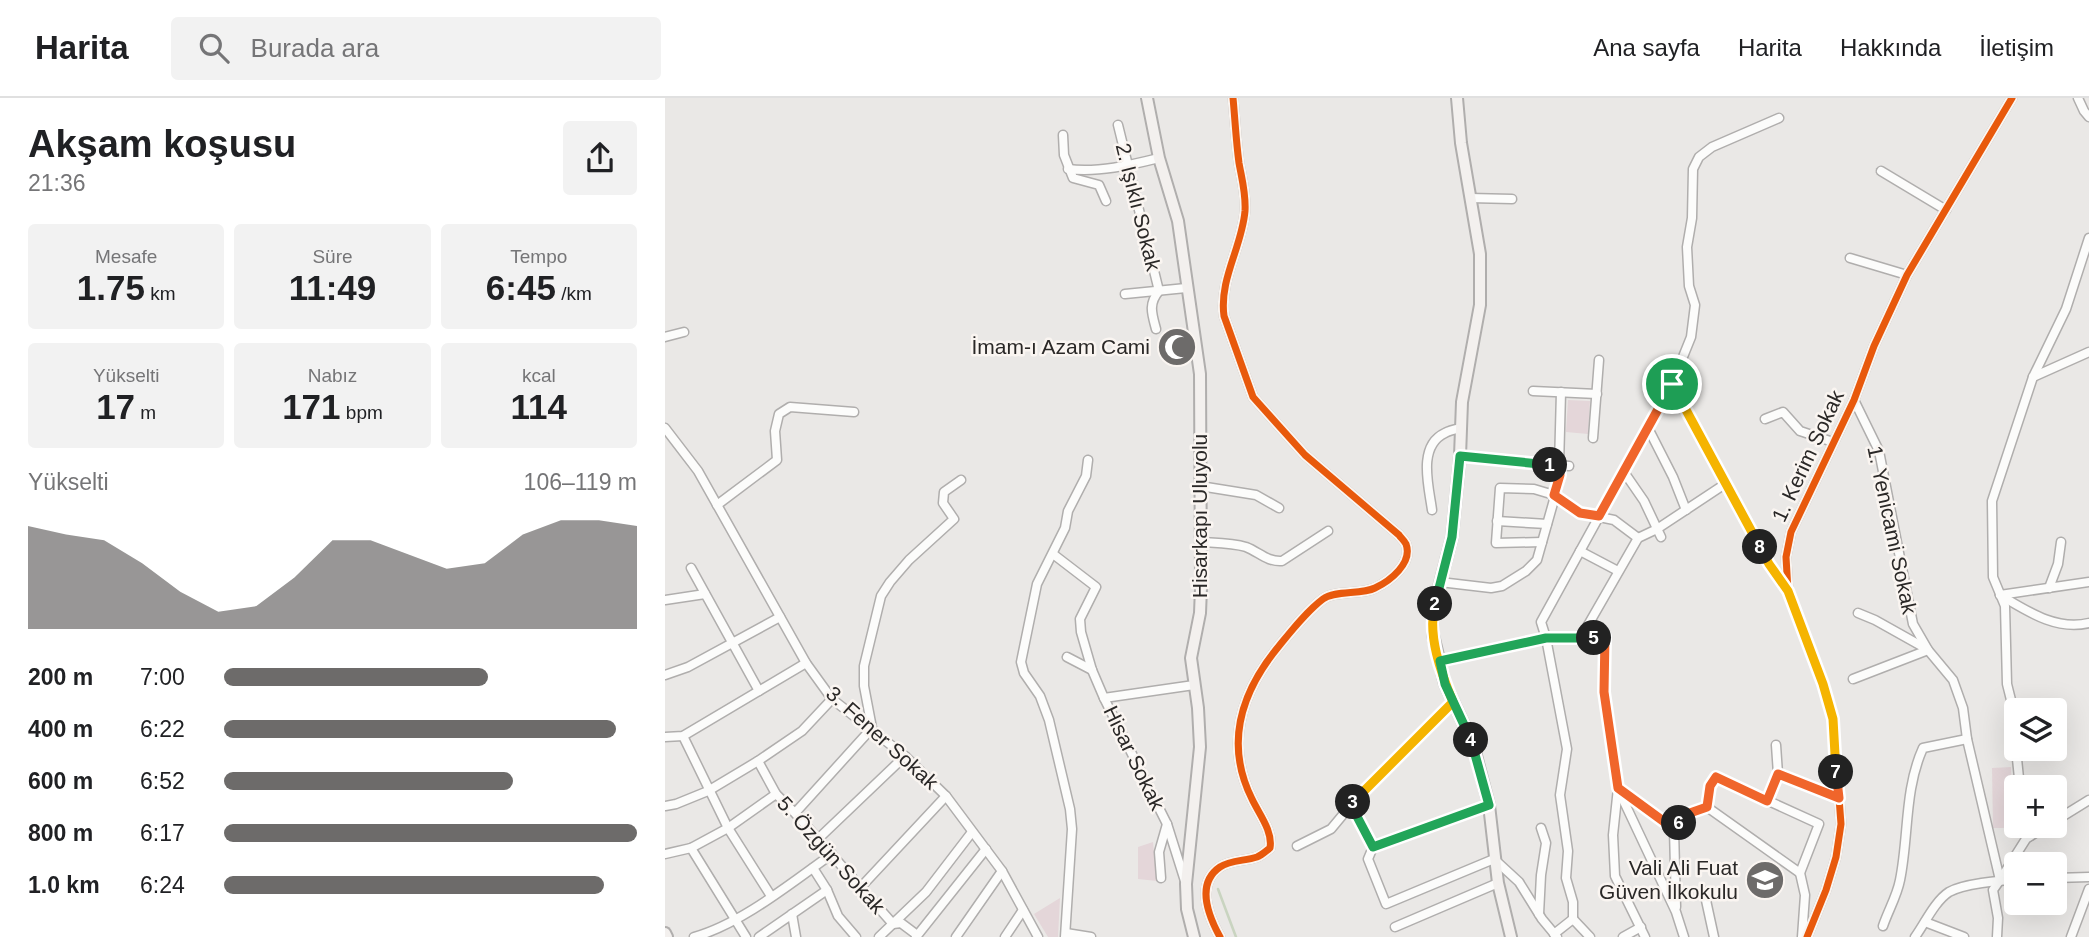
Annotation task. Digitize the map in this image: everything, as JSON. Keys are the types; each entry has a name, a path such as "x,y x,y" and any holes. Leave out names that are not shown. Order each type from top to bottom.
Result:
{"street":[{"name":"Hisarkapı Uluyolu","path":"1146,98 1159,158 1178,221 1200,374 1200,613 1191,658 1201,747 1186,884 1187,909 1194,937"},
{"path":"1220,937 1207,905 1205,889 1209,882 1219,867 1259,856 1271,848 1272,839 1250,796 1241,768 1238,748 1239,720 1247,696 1259,673 1279,646 1325,597 1374,589 1402,567 1406,554 1406,544 1399,535 1305,455 1253,397 1222,304 1245,212 1245,189 1233,98"},
{"path":"1457,98 1461,143 1480,254 1479,305 1462,402 1452,537 1433,611 1433,635 1445,684 1473,744 1489,805 1494,859 1511,937"},
{"name":"1. Kerim Sokak","path":"1810,935 1836,858 1841,824 1833,719 1823,684 1788,591 1786,557 1791,532 1854,400 1874,346 1907,275 2012,98"},
{"path":"2078,98 2089,117"},
{"path":"1590,937 1573,919 1573,902 1566,878 1568,851 1560,795 1567,749 1541,622 1672,384 1691,337 1695,305 1689,286 1687,247 1692,218 1693,169 1699,157 1712,147 1779,118"},
{"name":"2. Işıklı Sokak","path":"1118,125 1159,290 1152,299 1150,310 1156,329"},
{"path":"1063,135 1064,155 1073,178 1099,185 1106,201"},
{"path":"1068,169 1129,165 1159,158"},
{"path":"1881,171 1947,210"},
{"path":"1471,198 1513,199"},
{"path":"2010,698 2007,684 2004,606 1993,577 1992,501 2033,377 2066,309 2089,238"},
{"path":"1850,258 1907,275"},
{"path":"1125,294 1187,288"},
{"path":"665,337 684,332"},
{"path":"2033,377 2089,352"},
{"path":"1593,438 1599,360"},
{"path":"1672,384 1769,564 1788,591"},
{"path":"1533,391 1597,394"},
{"path":"1440,582 1478,587 1502,586 1526,571 1537,560 1564,466 1561,392"},
{"name":"1. Yenicami Sokak","path":"1854,400 1879,450 1913,624 1928,650 1952,680 1963,708 1967,738 2000,880 1993,890 1998,918 1997,937"},
{"path":"717,505 777,460 775,430 779,414 790,407 854,412"},
{"path":"1765,419 1783,412 1800,431 1833,442"},
{"name":"3. Fener Sokak","path":"665,428 698,471 806,663 832,699 905,756 946,796 1002,871 1038,937"},
{"path":"1432,510 1427,463 1429,450 1443,433 1461,428"},
{"path":"1647,428 1673,477 1686,510"},
{"path":"1460,456 1564,466"},
{"path":"1088,460 1086,476 1068,511 1065,528 1037,584 1021,662 1024,673 1040,696 1049,720 1070,809 1072,829 1066,935 1091,937"},
{"path":"1624,472 1644,501 1659,533"},
{"path":"795,813 872,729 864,686 865,666 881,596 909,560 954,519 943,503 944,492 961,480"},
{"path":"1580,639 1638,538 1659,533 1686,510 1725,484"},
{"path":"1200,486 1256,495 1279,508"},
{"path":"1542,542 1496,543 1500,488 1534,489 1554,495 1580,513 1614,520 1638,538"},
{"path":"1497,521 1547,524"},
{"path":"1201,542 1247,548 1265,558 1282,561 1328,531"},
{"path":"2049,588 2058,564 2061,542"},
{"path":"1580,551 1618,571"},
{"name":"Hisar Sokak","path":"1053,554 1095,587 1080,619 1092,670 1167,824 1186,884"},
{"path":"691,568 759,691"},
{"path":"2000,596 2089,582"},
{"path":"665,600 705,594"},
{"path":"2000,596 2032,615 2058,624 2089,623"},
{"path":"1858,613 1928,650"},
{"path":"665,675 688,667 780,617"},
{"path":"1440,661 1546,638 1580,639 1605,636 1604,692 1618,788 1613,835 1615,876 1645,937"},
{"path":"1853,679 1928,650"},
{"path":"1067,657 1092,670"},
{"path":"665,737 683,736 806,663"},
{"path":"1104,698 1194,685"},
{"path":"665,806 708,791 758,761 802,731 832,699"},
{"path":"1297,846 1331,829 1351,805 1453,702"},
{"path":"683,736 728,828 771,896"},
{"path":"1883,926 1900,882 1910,790 1917,761 1923,748 1967,738"},
{"path":"1767,801 1778,774 1776,745"},
{"path":"818,839 905,756"},
{"name":"5. Özgün Sokak","path":"758,761 776,794 860,888 893,924 901,923 916,936"},
{"path":"1778,774 1839,798"},
{"path":"1707,807 1710,786 1716,777 1819,824 1800,873 1805,895 1802,937"},
{"path":"1618,788 1674,829"},
{"path":"1618,788 1676,912 1684,937"},
{"path":"665,854 691,848 728,828 776,794"},
{"path":"860,888 946,796"},
{"path":"2067,814 2089,800"},
{"path":"1351,805 1373,847"},
{"path":"1489,805 1373,847 1368,859 1386,904 1494,859"},
{"path":"1676,912 1674,829 1687,814 1707,807"},
{"path":"1707,807 1800,873"},
{"path":"1161,878 1159,852 1167,824"},
{"path":"1539,914 1546,844 1541,828"},
{"path":"879,937 926,892 972,832"},
{"path":"2000,880 2026,839"},
{"path":"691,848 746,937"},
{"path":"916,936 986,849"},
{"path":"694,937 714,931 735,919 832,854"},
{"path":"1494,859 1519,882 1555,935 1573,919"},
{"path":"813,867 838,916 856,937"},
{"path":"956,937 1002,871"},
{"path":"2067,878 2089,877"},
{"path":"1915,937 1949,892 2004,880"},
{"path":"1395,927 1498,883"},
{"path":"2070,937 2089,889"},
{"path":"759,937 827,890"},
{"path":"1704,891 1714,937"},
{"path":"1006,937 1023,910"},
{"path":"792,914 796,937"},
{"path":"1925,922 1964,937"},
{"path":"1623,937 1641,927"}],"shaded area":[{"path":"1568,400 1590,401 1588,434 1566,432"},
{"path":"2011,767 2011,775 2004,775 2004,828 1993,828 1992,768"},
{"path":"1153,842 1157,881 1138,879 1138,847"},
{"path":"1060,898 1058,937 1048,937 1034,914"}],"waterway":[{"path":"1218,889 1236,937"}],"cycle path":[{"path":"1220,937 1206,901 1206,891 1212,874 1224,865 1257,857 1270,848 1267,829 1252,799 1239,758 1241,719 1255,681 1279,646 1317,604 1328,596 1369,590 1381,585 1399,570 1407,551 1406,544 1399,535 1305,455 1253,397 1224,316 1223,302 1245,211 1233,98"},
{"path":"1807,937 1836,857 1841,824 1833,719 1824,684 1788,591 1786,557 1791,532 1854,400 1874,346 1907,275 2012,98"}],"place":[{"name":"İmam-ı Azam Cami","path":"1177,347"},
{"name":"Vali Ali Fuat Güven İlkokulu","path":"1765,880"}],"route":[{"path":"1672,384 1599,516 1580,513 1554,495 1560,475 1559,466 1460,456 1452,537 1433,611 1433,635 1445,684 1453,702 1351,805 1373,847 1489,805 1473,744 1445,684 1440,661 1546,638 1580,639 1605,636 1604,692 1618,788 1674,829 1687,814 1707,807 1710,786 1716,777 1767,801 1778,774 1839,798 1833,719 1823,684 1788,591 1769,564 1672,384"}]}
